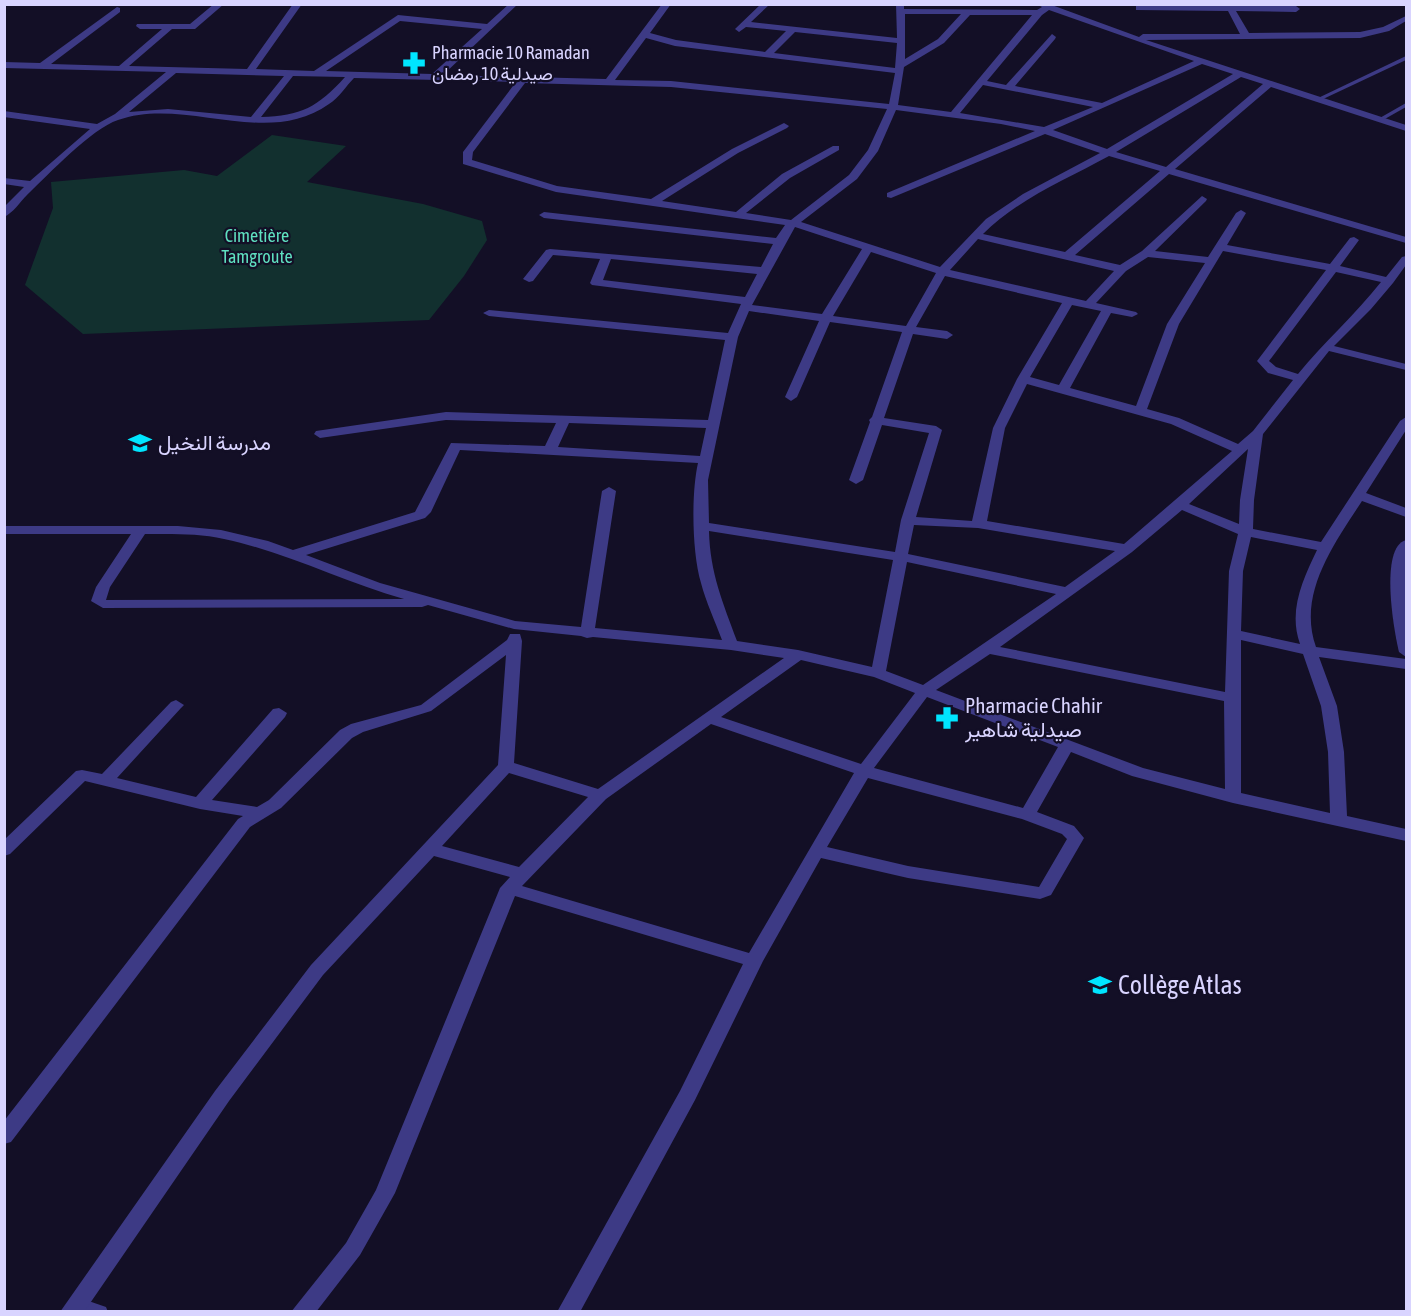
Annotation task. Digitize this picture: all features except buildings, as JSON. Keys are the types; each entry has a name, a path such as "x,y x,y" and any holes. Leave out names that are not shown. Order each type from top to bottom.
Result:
{"street":[{"path":"140,26 197,25 220,4"},
{"path":"249,73 298,4"},
{"path":"435,77 514,4"},
{"path":"609,82 667,4"},
{"path":"766,4 741,28 792,30 902,41"},
{"path":"1066,4 1072,16"},
{"path":"1229,6 1246,36"},
{"path":"1139,8 1229,6 1296,9"},
{"path":"731,645 708,583 702,526 701,480 732,337 746,304 793,223 861,169 873,151 893,107 902,41 900,8 967,13 1042,8 1407,128"},
{"path":"954,114 1042,8"},
{"path":"42,66 117,10"},
{"path":"643,34 675,42 767,55 900,68 941,41 967,13"},
{"path":"316,74 398,18 490,27"},
{"path":"1130,37 1360,35 1386,29 1407,18"},
{"path":"120,69 169,27"},
{"path":"767,55 792,30"},
{"path":"1009,87 1052,37"},
{"path":"891,195 1103,106 1201,61"},
{"path":"4,65 609,82 736,89 954,114 1043,130 1108,153 1407,240"},
{"path":"4,214 33,185 100,128 174,70"},
{"path":"255,118 291,74"},
{"path":"856,480 875,420 909,330 942,272 976,235 1020,201 1108,153 1241,74"},
{"path":"118,116 169,111 289,119 327,102 352,75"},
{"path":"523,79 468,152 467,162 479,168 556,189 793,223 869,246 942,272 1068,302 1132,314"},
{"path":"979,82 1103,106"},
{"path":"1068,255 1270,83"},
{"path":"4,114 100,128"},
{"path":"652,203 735,151 784,126"},
{"path":"739,214 786,176 836,148"},
{"path":"4,181 33,185"},
{"path":"1088,305 1122,269 1146,253 1202,199"},
{"path":"1140,411 1173,324 1241,213"},
{"path":"544,215 780,242"},
{"path":"976,235 1122,269"},
{"path":"1301,379 1272,370 1263,361 1354,240"},
{"path":"791,397 826,318 869,246"},
{"path":"1220,247 1335,268 1389,281"},
{"path":"529,279 550,252 764,271"},
{"path":"1146,253 1211,261"},
{"path":"608,256 596,283 598,285 746,304 947,335"},
{"path":"568,1311 688,1095 754,961 864,771 924,690 990,649 1127,549 1180,505 1257,434 1326,347 1407,259"},
{"path":"978,524 999,428 1023,379 1068,302"},
{"path":"1063,390 1107,310"},
{"path":"489,313 732,337"},
{"path":"1326,347 1407,367"},
{"path":"1023,379 1175,421 1241,450"},
{"path":"320,435 446,416 712,424"},
{"path":"550,450 564,420"},
{"path":"875,420 936,430 908,520 878,673"},
{"path":"1340,820 1336,752 1329,706 1304,635 1304,601 1310,579 1325,547 1407,421"},
{"path":"1233,797 1232,698 1238,561 1246,532 1247,500 1257,434"},
{"path":"293,555 420,515 424,512 456,446 705,460"},
{"path":"587,634 609,491"},
{"path":"1359,495 1407,513"},
{"path":"1180,505 1246,532 1325,547"},
{"path":"908,520 978,524 1127,549"},
{"path":"702,526 901,556 1067,592"},
{"path":"4,530 141,530 221,534 263,544 375,586 442,603 515,633 587,634 731,645 798,655 878,673 1138,772 1233,797 1407,835"},
{"path":"141,530 103,587 98,601 103,604 442,603"},
{"path":"1407,544 1397,571 1397,615 1407,651"},
{"path":"74,1308 222,1096 317,970 506,766 515,633"},
{"path":"4,1136 244,823 287,794 346,734 357,728 426,708 515,633"},
{"path":"1234,634 1311,651 1407,664"},
{"path":"990,649 1232,698"},
{"path":"302,1311 353,1249 385,1193 516,881 600,795 798,655"},
{"path":"106,780 176,705"},
{"path":"200,803 279,713"},
{"path":"708,718 864,771 1027,815 1068,830 1076,838 1046,891 1040,893 908,873 818,851"},
{"path":"1027,815 1067,745"},
{"path":"506,766 600,795"},
{"path":"4,850 76,779 88,775 200,803 258,813"},
{"path":"430,849 516,881 754,961"}],"lane":[{"path":"1319,99 1407,58"},
{"path":"1381,119 1407,105"},
{"path":"74,1308 101,1311"}],"green space":[{"name":"Cimetière Tamgroute","path":"272,135 346,146 307,182 423,204 482,221 487,240 464,276 429,320 83,334 25,285 53,208 51,182 184,170 217,176"}],"place":[{"name":"Pharmacie 10 Ramadan صيدلية 10 رمضان","path":"414,63"},
{"name":"مدرسة النخيل","path":"140,443"},
{"name":"Pharmacie Chahir صيدلية شاهير","path":"947,718"},
{"name":"Collège Atlas","path":"1100,985"}]}
